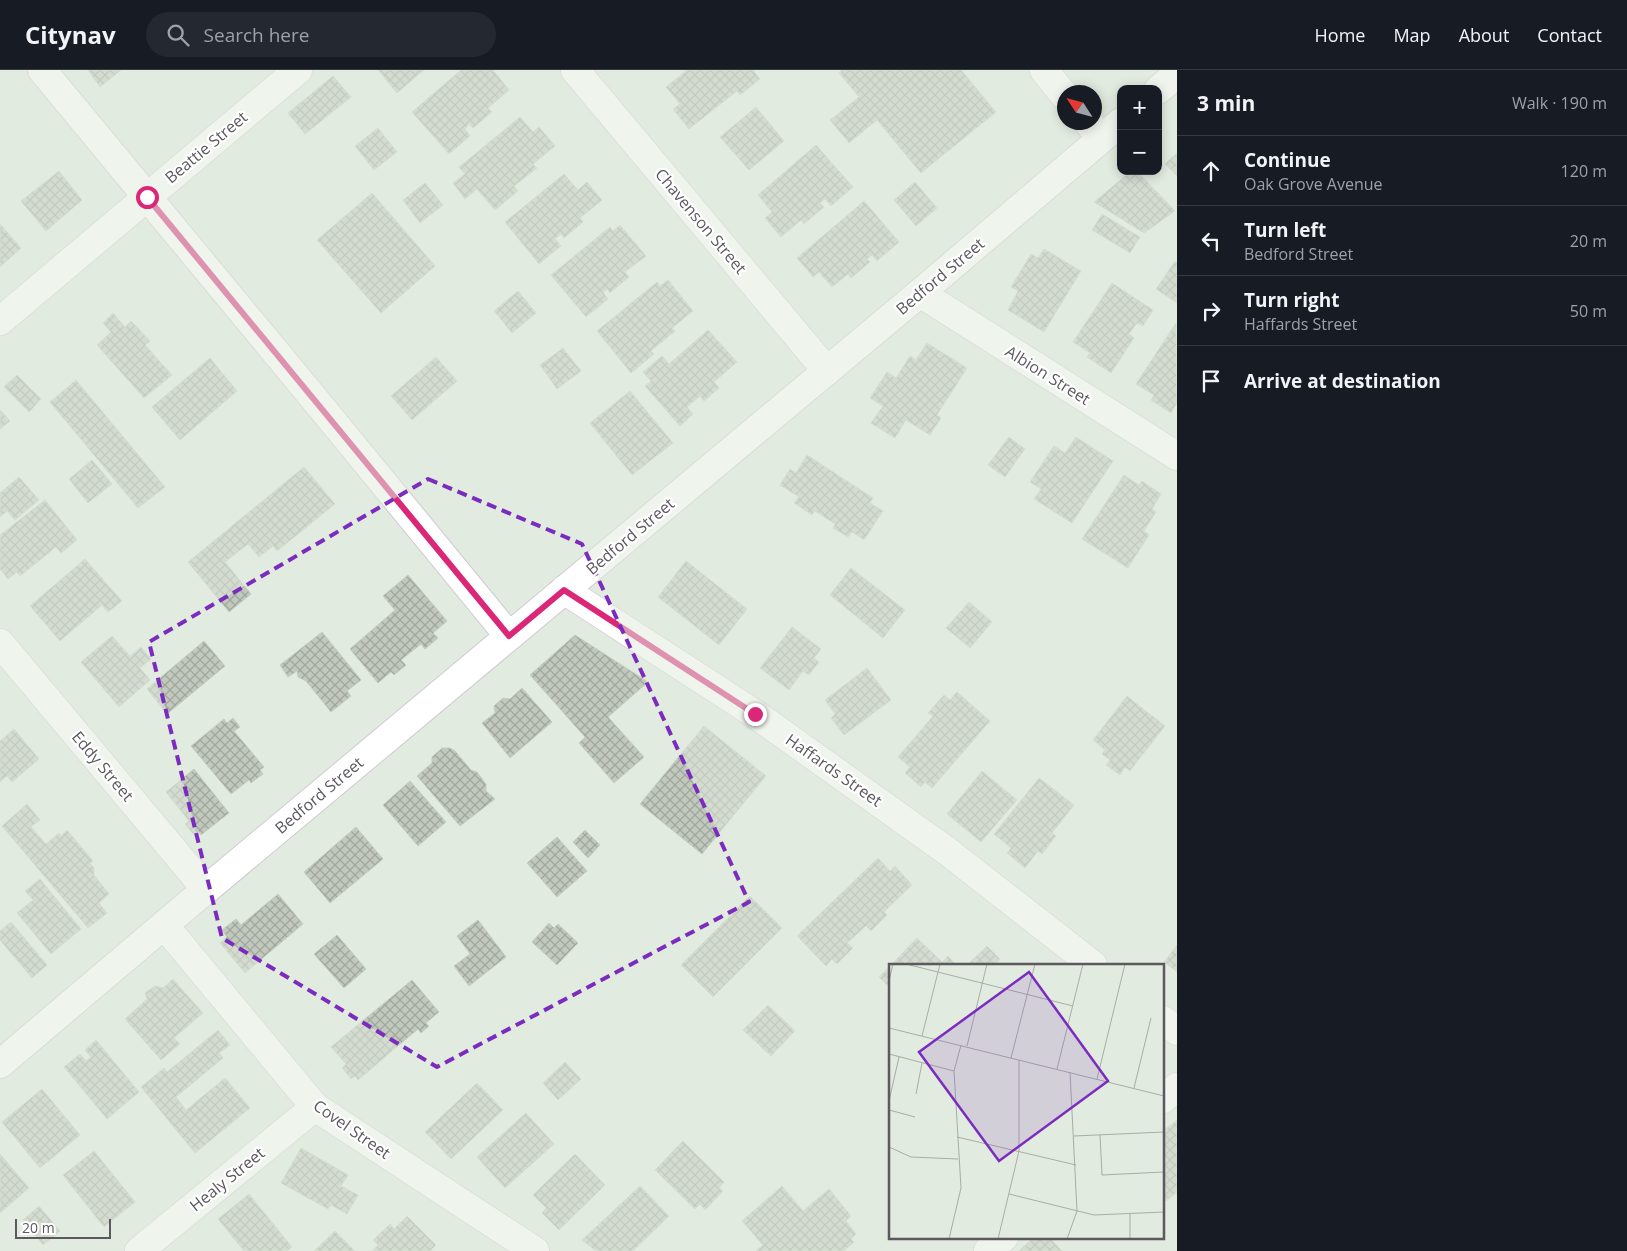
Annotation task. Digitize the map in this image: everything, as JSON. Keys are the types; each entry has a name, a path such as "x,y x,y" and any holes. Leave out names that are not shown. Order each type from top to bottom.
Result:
{"street":[{"path":"42,70 509,636"},
{"name":"Beattie Street","path":"0,321 298,70"},
{"name":"Chavenson Street","path":"575,70 827,371"},
{"path":"1044,70 1057,86"},
{"path":"1162,87 1177,74"},
{"name":"Bedford Street","path":"0,1064 206,889 920,293 1103,127"},
{"name":"Albion Street","path":"920,293 1177,456"},
{"name":"Haffards Street","path":"564,590 763,720 947,851 1092,964"},
{"name":"Eddy Street","path":"0,643 206,889"},
{"name":"Covel Street","path":"164,925 315,1107 535,1251"},
{"path":"1164,1021 1177,1031"},
{"path":"1164,1098 1177,1087"},
{"name":"Healy Street","path":"139,1251 315,1107"},
{"path":"988,1251 1003,1238"}],"highlighted area":[{"path":"428,479 582,544 749,902 437,1067 222,938 149,642"}],"building":[{"path":"88,70 121,70 100,87"},
{"path":"378,70 424,70 397,93"},
{"path":"461,70 493,70 509,90 488,108 492,112 473,128 469,124 465,129 470,136 449,154 412,112"},
{"path":"687,70 753,70 760,79 740,95 737,91 689,129 673,109 680,104 666,87"},
{"path":"842,70 961,70 996,112 921,173 877,120 849,143 830,120 859,97 839,73"},
{"path":"333,76 351,97 305,134 288,113"},
{"path":"756,107 784,141 749,170 720,137"},
{"path":"520,117 533,132 539,127 555,146 533,164 537,168 514,186 518,191 495,210 477,189 465,199 453,183 465,174 459,167"},
{"path":"378,128 397,152 374,170 355,146"},
{"path":"816,145 853,187 831,206 825,199 820,203 824,207 804,224 801,220 781,237 765,218 772,212 758,195"},
{"path":"1177,153 1177,176 1165,164"},
{"path":"59,171 82,200 46,231 21,201"},
{"path":"564,174 578,190 587,182 602,200 580,218 583,222 564,238 561,234 555,239 561,246 539,264 505,222"},
{"path":"1126,175 1141,175 1175,211 1144,233 1094,202"},
{"path":"915,182 937,208 916,226 894,200"},
{"path":"425,183 443,205 420,223 403,200"},
{"path":"372,193 435,266 381,313 317,240"},
{"path":"864,201 899,242 877,261 872,255 867,259 870,262 851,278 848,274 832,287 819,272 813,277 797,258"},
{"path":"1102,214 1140,237 1130,253 1092,230"},
{"path":"0,224 21,248 0,267"},
{"path":"620,225 646,256 625,272 629,277 610,293 607,289 603,292 608,299 586,317 551,275 610,227 613,231"},
{"path":"1044,249 1081,271 1044,332 1008,310 1018,291 1011,287 1031,254 1038,258"},
{"path":"1175,261 1177,263 1177,303 1156,289"},
{"path":"668,280 693,311 672,328 675,331 651,351 654,354 631,373 597,331 657,282 660,286"},
{"path":"1112,283 1153,310 1143,326 1137,323 1129,334 1134,338 1111,373 1087,357 1090,353 1073,342"},
{"path":"518,291 536,313 512,333 494,311"},
{"path":"113,313 125,327 131,321 150,341 145,345 172,375 144,398 97,345 111,332 103,323"},
{"path":"1176,323 1177,403 1171,413 1151,400 1154,395 1136,384"},
{"path":"708,330 737,362 714,382 719,388 704,401 700,396 687,407 693,414 680,426 645,386 651,381 643,372 662,356 669,364"},
{"path":"927,343 967,368 937,415 941,418 930,435 906,420 895,438 871,423 883,406 870,398 887,372 896,378 910,356 916,360"},
{"path":"563,348 581,371 557,389 540,365"},
{"path":"436,357 457,381 412,420 391,396"},
{"path":"210,358 237,391 180,440 152,407"},
{"path":"17,375 41,399 29,412 4,387"},
{"path":"76,380 165,487 138,508 50,402"},
{"path":"630,391 673,443 632,475 590,423"},
{"path":"0,410 10,421 0,429"},
{"path":"1009,437 1025,449 1005,477 988,465"},
{"path":"1076,437 1113,461 1072,523 1034,499 1041,489 1030,482 1054,446 1065,453"},
{"path":"807,455 873,498 870,503 883,511 864,540 852,532 848,537 833,528 835,524 815,511 812,515 794,503 799,497 780,485 790,469 796,473"},
{"path":"92,460 112,484 88,503 69,479"},
{"path":"304,467 335,504 277,551 273,546 259,557 248,544 225,562 251,594 229,612 188,562"},
{"path":"1124,475 1139,485 1142,481 1161,494 1152,509 1156,512 1144,531 1149,535 1128,568 1082,539"},
{"path":"19,477 39,500 15,520 7,511 0,517 0,493"},
{"path":"45,500 77,540 61,553 56,547 20,576 17,572 8,579 0,569 0,535"},
{"path":"85,559 122,601 108,612 102,605 60,641 30,606"},
{"path":"686,561 747,609 719,645 658,597"},
{"path":"851,568 905,610 883,638 830,595"},
{"path":"408,575 447,621 433,633 438,638 425,649 421,644 401,660 406,665 394,675 391,672 378,683 350,649 395,610 383,596"},
{"path":"969,602 992,622 970,648 946,628"},
{"path":"792,627 821,649 814,658 819,662 809,675 803,671 789,690 760,668"},
{"path":"322,632 361,680 347,691 351,696 331,712 306,681 298,677 297,671 288,677 280,665"},
{"path":"575,635 648,682 608,717 644,757 614,783 579,743 585,737 530,675"},
{"path":"112,636 130,656 141,647 151,659 140,668 150,680 119,707 81,662"},
{"path":"204,641 225,666 167,714 147,689"},
{"path":"867,668 891,700 844,735 831,718 835,714 825,700"},
{"path":"522,688 552,722 510,758 482,723 495,713 494,706 503,698 510,699"},
{"path":"957,692 990,721 932,788 925,782 921,787 905,773 910,767 898,757 933,716 928,713 944,695 950,700"},
{"path":"1127,696 1165,726 1130,771 1125,767 1120,775 1106,765 1110,760 1102,754 1105,750 1093,740"},
{"path":"233,718 240,727 234,731 264,767 260,770 263,774 251,783 249,780 231,794 191,746 224,719 227,723"},
{"path":"704,726 766,776 702,854 640,804"},
{"path":"14,729 39,759 12,782 7,776 0,782 0,741"},
{"path":"442,748 450,748 455,751 471,770 477,772 486,784 486,791 495,799 460,826 417,776 432,763 432,757"},
{"path":"194,769 229,813 201,835 198,831 193,834 185,824 189,821 166,792"},
{"path":"982,771 1017,800 981,842 947,814"},
{"path":"1039,778 1074,805 1052,833 1056,836 1042,854 1038,851 1025,868 1007,853 1011,848 994,834"},
{"path":"410,781 446,822 418,846 383,805"},
{"path":"27,804 40,820 31,827 46,844 59,833 61,836 67,830 93,861 90,863 94,868 94,875 109,894 99,903 107,913 88,928 2,826"},
{"path":"356,827 383,859 330,903 304,872"},
{"path":"585,830 600,845 588,858 573,842"},
{"path":"557,837 587,871 557,897 527,863"},
{"path":"878,858 890,871 895,866 912,885 884,912 887,915 871,931 866,926 847,943 853,948 837,964 832,959 826,966 797,936"},
{"path":"40,879 81,929 51,954 17,913 33,900 25,891"},
{"path":"278,894 303,924 245,973 220,943 227,937 222,930 236,919 241,925"},
{"path":"750,896 782,928 713,997 681,965"},
{"path":"478,920 506,957 469,986 454,966 470,954 457,936"},
{"path":"11,922 47,965 32,978 0,940 0,931"},
{"path":"549,923 554,928 558,924 578,943 557,965 532,942"},
{"path":"337,935 366,969 344,988 314,954"},
{"path":"917,938 942,962 948,956 955,964 892,964"},
{"path":"1177,945 1177,972 1164,962"},
{"path":"987,946 1000,959 996,964 968,964"},
{"path":"889,967 889,987 879,977"},
{"path":"173,979 203,1013 174,1038 180,1044 161,1060 125,1019 147,999 145,993 155,986 163,988"},
{"path":"412,980 439,1012 426,1023 429,1026 421,1033 418,1029 358,1080 355,1076 351,1079 342,1068 346,1064 331,1047"},
{"path":"768,1005 795,1031 771,1056 743,1030"},
{"path":"218,1030 230,1045 219,1053 223,1058 176,1097 186,1110 225,1078 250,1108 195,1153 141,1087 164,1068 167,1072"},
{"path":"96,1040 139,1092 107,1119 64,1067 80,1054 86,1061 91,1057 85,1050"},
{"path":"565,1062 581,1079 558,1100 543,1083"},
{"path":"477,1083 503,1110 451,1159 425,1132"},
{"path":"42,1089 80,1135 40,1168 2,1122"},
{"path":"526,1113 554,1144 505,1188 477,1157"},
{"path":"1177,1120 1177,1192 1166,1201 1164,1199 1164,1130"},
{"path":"683,1141 724,1182 719,1188 723,1191 705,1210 700,1204 695,1209 655,1170"},
{"path":"301,1148 348,1175 341,1186 358,1195 347,1214 331,1205 328,1209 281,1183"},
{"path":"94,1151 135,1202 104,1227 63,1175"},
{"path":"0,1154 29,1188 0,1213"},
{"path":"575,1154 605,1185 559,1230 542,1213 546,1208 533,1195"},
{"path":"640,1186 669,1216 633,1251 596,1251 582,1240"},
{"path":"782,1186 803,1211 829,1189 851,1216 846,1221 856,1234 851,1239 854,1242 844,1251 756,1251 763,1245 742,1221"},
{"path":"249,1194 292,1247 287,1251 244,1251 218,1219"},
{"path":"39,1206 60,1231 43,1245 23,1220"},
{"path":"407,1216 436,1245 430,1251 372,1251 378,1245 373,1240 390,1224 394,1229"},
{"path":"335,1231 355,1251 314,1251"},
{"path":"1033,1238 1050,1238 1062,1251 1019,1251"}],"route":[{"path":"147,197 509,636 564,590 755,714"}]}
